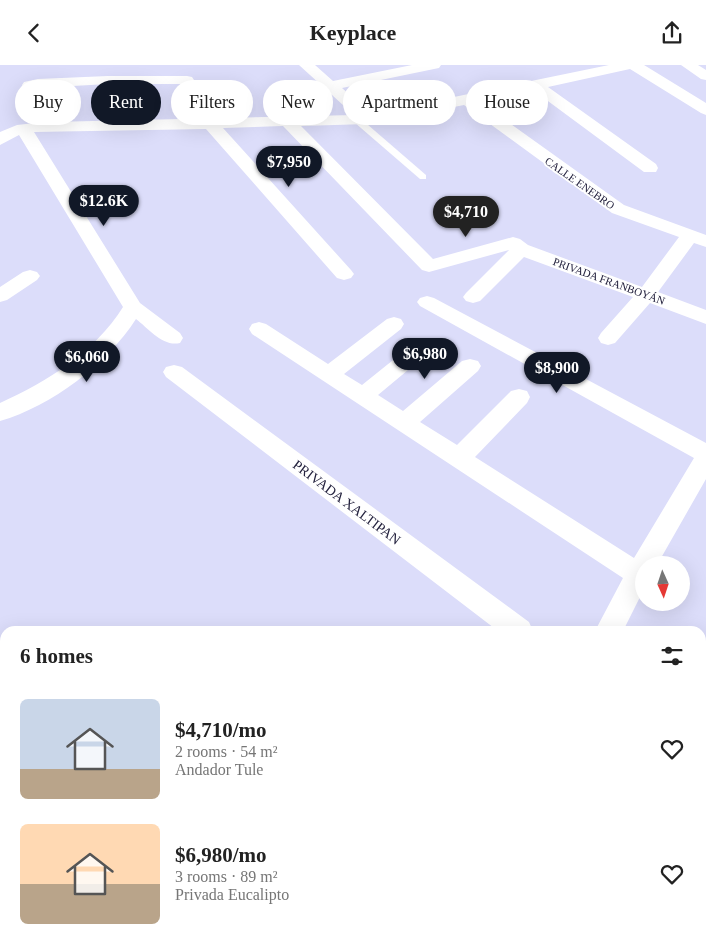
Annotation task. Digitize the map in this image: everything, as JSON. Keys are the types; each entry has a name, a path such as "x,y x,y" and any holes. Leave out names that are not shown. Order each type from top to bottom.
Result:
{"street":[{"path":"105,65 108,80"},
{"path":"306,65 323,80"},
{"path":"333,85 434,65"},
{"path":"548,82 629,65"},
{"path":"634,65 706,110"},
{"path":"688,65 706,76"},
{"path":"44,127 29,85 91,81"},
{"path":"333,89 343,99"},
{"path":"548,94 650,168"},
{"path":"0,140 8,133 23,128 171,125"},
{"path":"211,125 344,273"},
{"path":"291,125 429,266 517,246"},
{"name":"CALLE ENEBRO","path":"501,125 618,209 698,238"},
{"path":"23,128 133,307 173,338"},
{"path":"608,338 698,238"},
{"path":"473,297 517,246"},
{"name":"PRIVADA FRANBOYÁN","path":"517,246 706,317"},
{"path":"0,296 30,276"},
{"path":"427,302 706,456 648,556"},
{"path":"0,413 57,384 102,346 124,324 133,307"},
{"path":"329,374 394,324"},
{"path":"259,329 635,572"},
{"path":"363,396 426,345"},
{"path":"404,423 470,366"},
{"name":"PRIVADA XALTIPAN","path":"174,372 512,626"},
{"path":"459,458 519,397"},
{"path":"612,626 635,580"}],"lane":[{"path":"368,125 423,177"}]}
